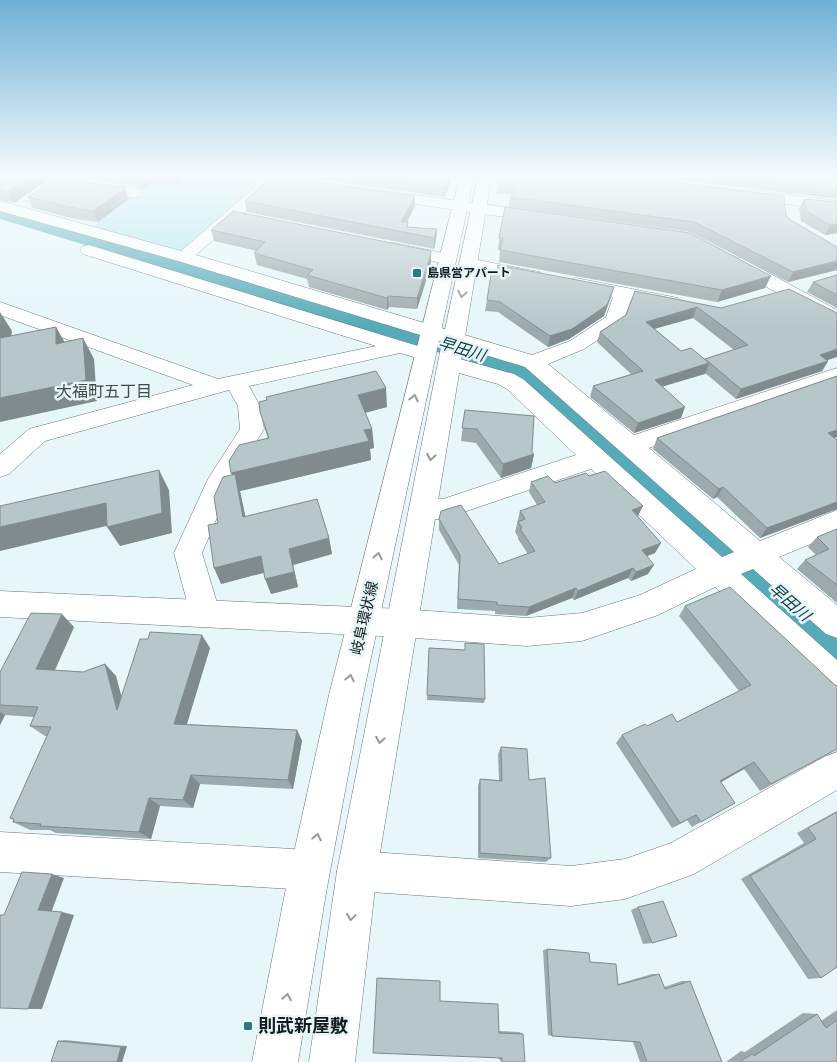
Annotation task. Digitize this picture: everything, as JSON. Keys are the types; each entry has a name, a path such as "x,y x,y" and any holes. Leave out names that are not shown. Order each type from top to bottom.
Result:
{"street":[{"path":"35,227 65,242 422,343 451,350 533,362 577,345 615,320 624,293"},
{"path":"63,227 184,257 411,326 422,343"},
{"path":"184,257 219,227"},
{"name":"岐阜環状線","path":"275,1062 310,870 422,343 455,227"},
{"path":"332,1062 357,871 451,350 475,227"},
{"path":"375,244 447,259"},
{"path":"721,254 837,318"},
{"path":"468,263 689,305"},
{"path":"760,298 812,283"},
{"path":"0,308 226,384 249,406 252,429 221,479 188,553 205,613"},
{"path":"0,442 37,435 226,384 422,343"},
{"path":"451,350 515,384 595,458 738,563 837,624"},
{"path":"533,362 629,446 738,563 837,681"},
{"path":"629,446 837,375"},
{"path":"0,468 37,435"},
{"path":"422,509 443,509 595,458"},
{"path":"0,604 401,623 527,632 582,627 648,606 738,563 837,520"},
{"path":"357,871 571,886 625,879 680,860 837,770"},
{"path":"0,852 310,870"}],"shaded area":[{"path":"93,227 209,227 179,253 90,229"}],"building":[{"path":"215,227 310,227 431,251 431,254 417,298 388,296 387,298 307,275 313,270 254,253 265,242 211,230"},
{"path":"376,227 437,229 434,238"},
{"path":"501,227 644,227 690,233 771,276 722,290 500,250 503,238 499,238"},
{"path":"703,227 802,227 837,247 837,261 793,272"},
{"path":"498,265 614,287 607,305 572,329 550,336 500,302 487,300 491,275 496,275"},
{"path":"837,275 837,295 813,282"},
{"path":"789,289 837,313 837,349 820,355 828,361 741,389 705,359 748,345 697,307 646,322 681,351 691,348 709,363 655,380 685,407 638,423 593,386 643,371 600,332 626,315 635,291 721,308"},
{"path":"56,327 56,344 83,338 86,380 0,398 0,338"},
{"path":"376,371 386,388 358,395 372,429 364,430 369,441 231,473 229,461 239,445 269,438 260,412 259,402 267,400 266,397"},
{"path":"837,376 837,430 828,433 837,440 837,502 767,528 723,487 719,489 657,438"},
{"path":"465,410 534,416 532,452 534,454 503,464 477,429 462,428"},
{"path":"159,470 162,513 107,527 106,503 0,527 0,506"},
{"path":"605,471 643,506 632,510 661,543 642,550 654,565 636,572 633,568 578,591 576,588 529,607 497,605 497,602 458,599 460,555 439,519 441,511 461,505 499,564 535,551 520,529 522,528 518,522 525,519 520,511 545,502 531,482 548,476 555,483 586,473 589,476"},
{"path":"235,474 243,517 317,499 329,538 289,549 294,572 265,579 261,556 214,568 208,525 218,523 214,497 223,477"},
{"path":"837,529 837,585 805,560 829,549 817,537"},
{"path":"730,587 837,686 837,749 771,784 754,762 720,781 735,803 701,822 696,815 680,823 622,735 672,714 677,722 751,685 685,606"},
{"path":"31,613 62,614 36,669 83,672 105,664 117,710 140,639 148,639 150,632 202,635 174,724 297,730 288,780 191,775 183,800 149,798 139,832 40,826 41,824 13,822 14,819 10,818 51,727 30,726 38,707 0,705 0,672"},
{"path":"465,643 484,644 485,699 427,695 429,648 465,650"},
{"path":"501,747 527,749 529,780 545,778 551,858 480,853 480,779 502,781"},
{"path":"837,812 837,967 821,978 750,876 816,839 808,828"},
{"path":"22,872 52,874 38,910 62,912 28,1009 0,1008 0,915 4,915"},
{"path":"663,901 677,936 652,943 638,907"},
{"path":"547,949 589,953 590,962 616,964 618,985 659,974 665,989 690,981 722,1062 647,1062 640,1042 552,1036"},
{"path":"377,978 440,981 440,1001 498,1004 499,1033 523,1034 525,1062 502,1062 502,1058 373,1053"},
{"path":"817,1014 826,1028 837,1020 837,1062 740,1062 752,1054 754,1056"},
{"path":"58,1041 121,1047 117,1062 51,1062"}],"waterway":[{"name":"早田川","path":"52,227 525,368 837,643"}],"place":[{"name":"島県営アパート","path":"417,273"},
{"name":"則武新屋敷","path":"248,1026"}],"district":[{"name":"大福町五丁目","path":"104,391"}]}
